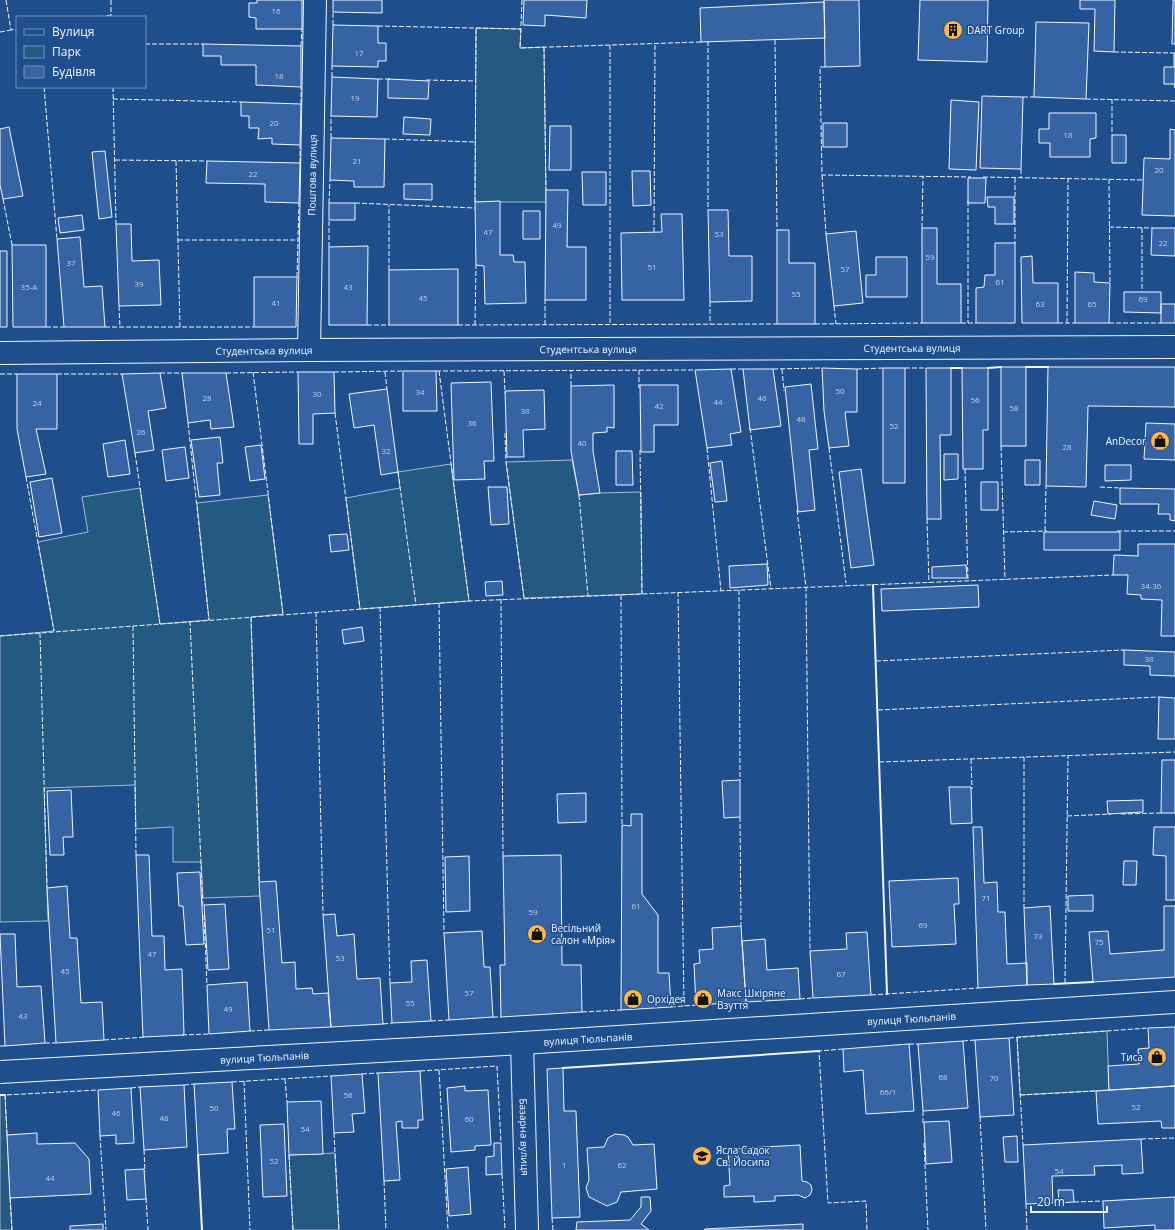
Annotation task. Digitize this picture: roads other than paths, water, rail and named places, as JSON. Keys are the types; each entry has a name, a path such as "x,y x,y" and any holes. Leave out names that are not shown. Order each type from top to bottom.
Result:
{"street":[{"name":"Поштова вулиця","path":"309,350 315,0"},
{"name":"Студентська вулиця","path":"0,353 309,350 1175,347"},
{"name":"вулиця Тюльпанів","path":"0,1072 522,1043 1175,1002"},
{"name":"Базарна вулиця","path":"522,1043 527,1230"}],"place":[{"name":"DART Group","path":"953,30"},
{"name":"AnDecor","path":"1160,441"},
{"name":"Весільний салон «Мрія»","path":"537,934"},
{"name":"Орхідея","path":"633,999"},
{"name":"Макс Шкіряне Взуття","path":"703,999"},
{"name":"Тиса","path":"1157,1057"},
{"name":"Ясла Садок Св. Йосипа","path":"702,1156"}]}
